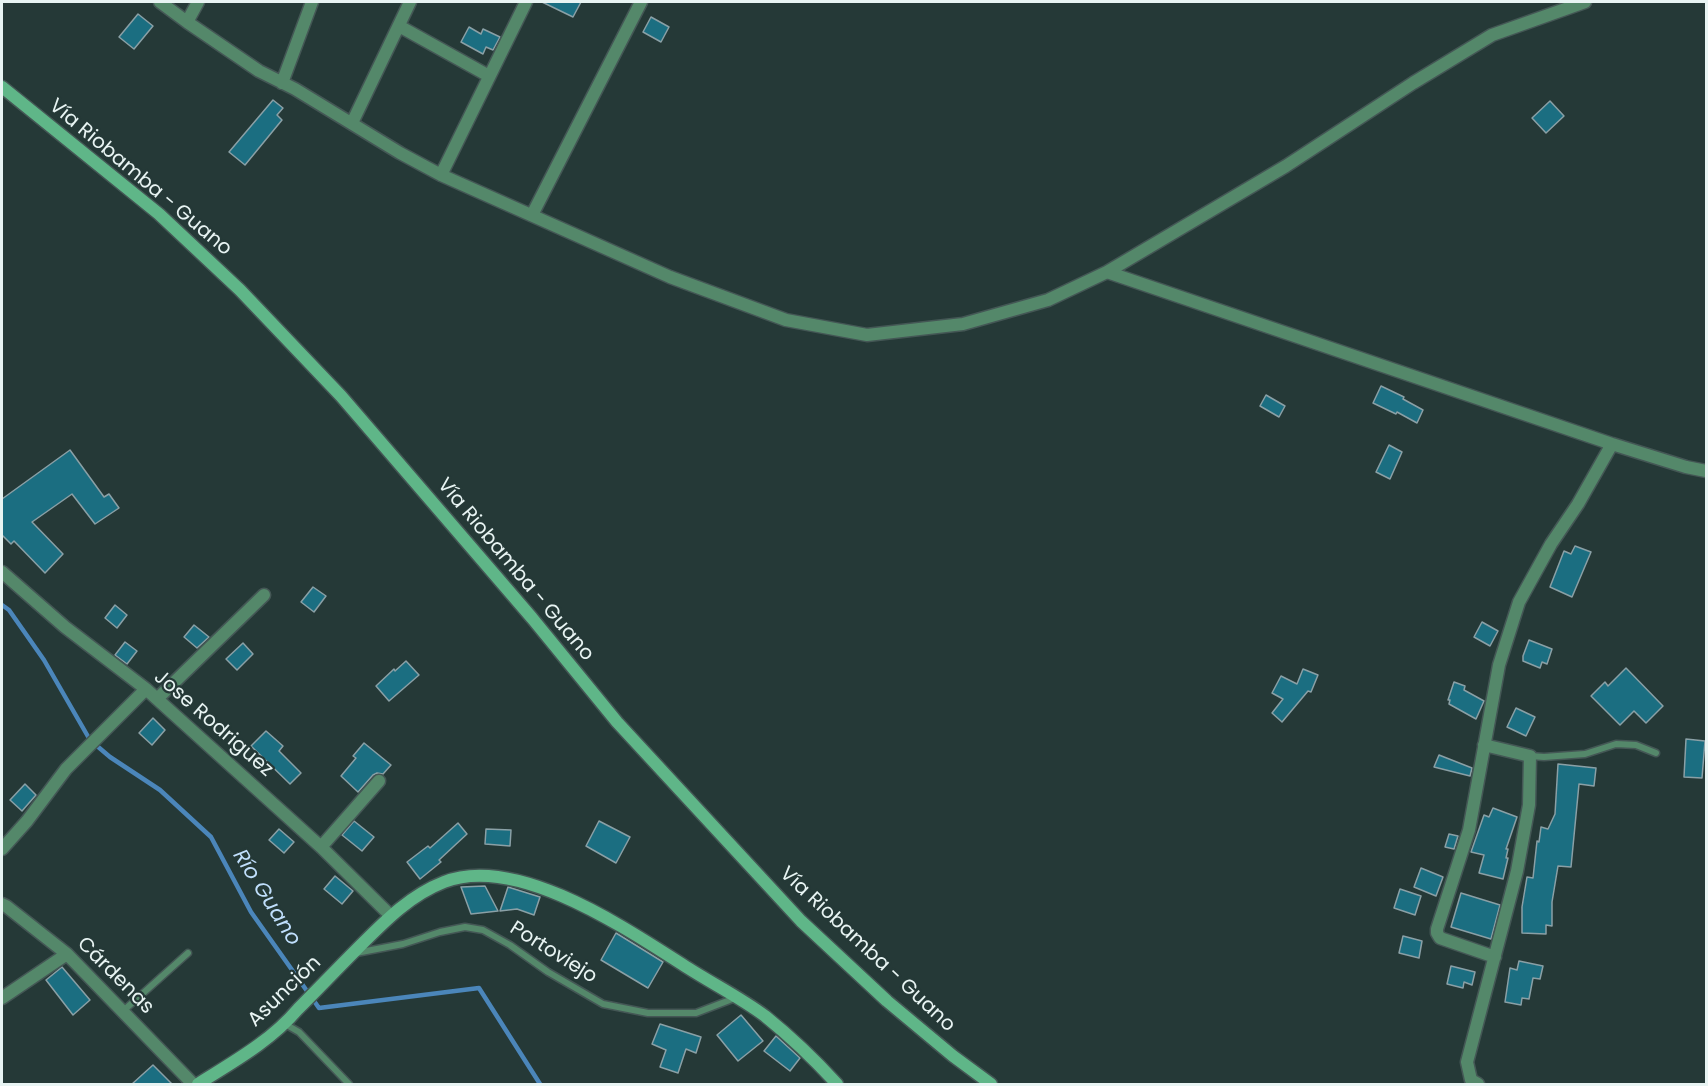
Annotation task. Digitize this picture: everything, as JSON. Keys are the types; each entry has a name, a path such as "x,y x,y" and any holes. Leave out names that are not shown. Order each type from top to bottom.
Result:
{"main road":[{"name":"Vía Riobamba - Guano","path":"2,87 159,214 240,290 341,396 532,618 617,722 801,921 887,1001 953,1056 991,1084"},
{"path":"390,915 421,893 462,876 510,879 549,890 580,902 625,927 763,1015 817,1062 837,1084"},
{"name":"Asunción","path":"198,1084 246,1054 285,1024 390,915"}],"street":[{"path":"160,2 259,71 282,82 441,176 670,277 786,320 867,335 963,324 1048,300 1107,272 1286,166 1413,83 1492,35 1585,2"},
{"path":"187,22 198,2"},
{"path":"282,82 312,2"},
{"path":"352,123 410,2"},
{"path":"441,176 526,2"},
{"path":"532,215 641,2"},
{"path":"399,26 489,75"},
{"path":"1107,272 1612,444 1686,467 1707,471"},
{"path":"1495,957 1440,938 1437,933 1469,830 1499,665 1519,602 1551,544 1578,504 1612,444"},
{"name":"Jose Rodriguez","path":"2,572 64,627 146,689 321,846 390,915"},
{"path":"156,699 264,595"},
{"path":"2,849 27,821 66,769 146,689"},
{"path":"1478,1084 1471,1080 1467,1062 1517,871 1529,805 1530,756 1484,745"},
{"path":"321,846 379,781"},
{"name":"Cárdenas","path":"2,904 67,954 193,1084"},
{"path":"2,998 67,954"}],"lane":[{"path":"1530,756 1585,754 1616,744 1636,745 1656,753"},
{"name":"Portoviejo","path":"352,954 403,944 465,927 483,930 510,945 548,972 603,1004 648,1013 696,1013 735,998"},
{"path":"122,1012 188,953"},
{"path":"285,1024 299,1032 349,1084"}],"building":[{"path":"542,2 581,2 573,17"},
{"path":"138,14 153,26 134,49 119,37"},
{"path":"651,17 669,27 661,42 643,32"},
{"path":"469,27 481,34 483,29 500,37 493,50 486,47 483,54 461,42"},
{"path":"273,100 283,108 277,115 282,120 245,165 229,152"},
{"path":"1550,101 1564,116 1546,133 1532,118"},
{"path":"1381,386 1404,397 1403,399 1423,410 1417,423 1373,403"},
{"path":"1266,395 1285,406 1279,417 1260,406"},
{"path":"1389,445 1402,452 1390,479 1376,472"},
{"path":"70,450 104,497 109,494 119,508 95,524 72,494 32,522 63,554 45,573 14,541 11,544 2,535 2,499"},
{"path":"1575,546 1591,552 1572,597 1550,587 1564,551 1571,554"},
{"path":"313,587 326,596 314,612 301,602"},
{"path":"115,605 127,615 117,628 105,618"},
{"path":"1482,622 1498,631 1490,646 1474,637"},
{"path":"194,625 209,637 197,648 184,637"},
{"path":"1529,640 1552,649 1547,664 1542,662 1540,668 1523,661"},
{"path":"125,642 137,651 127,664 115,655"},
{"path":"243,643 253,654 237,670 226,659"},
{"path":"406,661 419,675 389,701 376,686"},
{"path":"1626,668 1663,706 1646,723 1634,711 1620,725 1591,696 1605,682 1608,686"},
{"path":"1303,669 1318,675 1311,692 1308,691 1282,722 1272,713 1283,699 1272,693 1281,676 1297,684"},
{"path":"1454,682 1465,686 1464,690 1484,701 1476,719 1449,704 1450,700 1448,700"},
{"path":"1516,708 1535,717 1526,736 1507,727"},
{"path":"153,718 165,730 152,745 139,733"},
{"path":"266,731 283,746 279,751 301,773 290,784 251,746"},
{"path":"1686,739 1705,741 1702,778 1684,777"},
{"path":"364,743 391,765 383,774 373,775 358,792 341,776 356,758 353,756"},
{"path":"1439,755 1472,768 1470,776 1434,767"},
{"path":"1558,764 1596,768 1594,786 1579,784 1571,867 1558,866 1552,902 1552,926 1546,925 1546,934 1522,933 1522,907 1527,877 1533,878 1541,827 1548,829 1555,814"},
{"path":"25,784 36,795 22,811 10,800"},
{"path":"1493,808 1517,817 1506,849 1508,849 1506,858 1508,858 1503,879 1479,873 1484,855 1471,852 1484,815 1489,817"},
{"path":"354,821 374,837 362,851 342,835"},
{"path":"599,821 630,837 616,863 586,846"},
{"path":"458,823 467,834 439,860 441,862 420,879 407,862 428,846 430,848"},
{"path":"279,829 294,842 284,853 269,840"},
{"path":"486,829 511,830 510,846 485,844"},
{"path":"1449,834 1458,836 1454,849 1445,847"},
{"path":"1421,868 1443,877 1436,896 1414,887"},
{"path":"335,876 353,891 342,904 324,889"},
{"path":"485,886 498,911 471,914 461,887"},
{"path":"508,887 540,897 534,915 517,909 500,911"},
{"path":"1400,889 1421,896 1415,915 1394,908"},
{"path":"1461,893 1500,905 1491,939 1451,927"},
{"path":"616,933 663,962 648,988 601,960"},
{"path":"1403,936 1422,941 1419,958 1399,953"},
{"path":"1519,961 1543,966 1540,979 1533,978 1529,999 1522,998 1521,1005 1505,1002 1510,968 1517,970"},
{"path":"1451,966 1475,972 1472,985 1464,982 1463,988 1447,984"},
{"path":"62,967 90,1000 73,1015 46,980"},
{"path":"741,1015 763,1041 738,1061 717,1035"},
{"path":"660,1024 701,1037 696,1053 686,1049 678,1073 660,1067 666,1050 652,1044"},
{"path":"776,1036 800,1058 790,1071 764,1051"},
{"path":"153,1065 172,1084 132,1084"}],"waterway":[{"name":"Río Guano","path":"2,605 9,610 44,660 90,740 110,757 160,790 211,837 251,912 319,1008 479,988 540,1084"}]}
